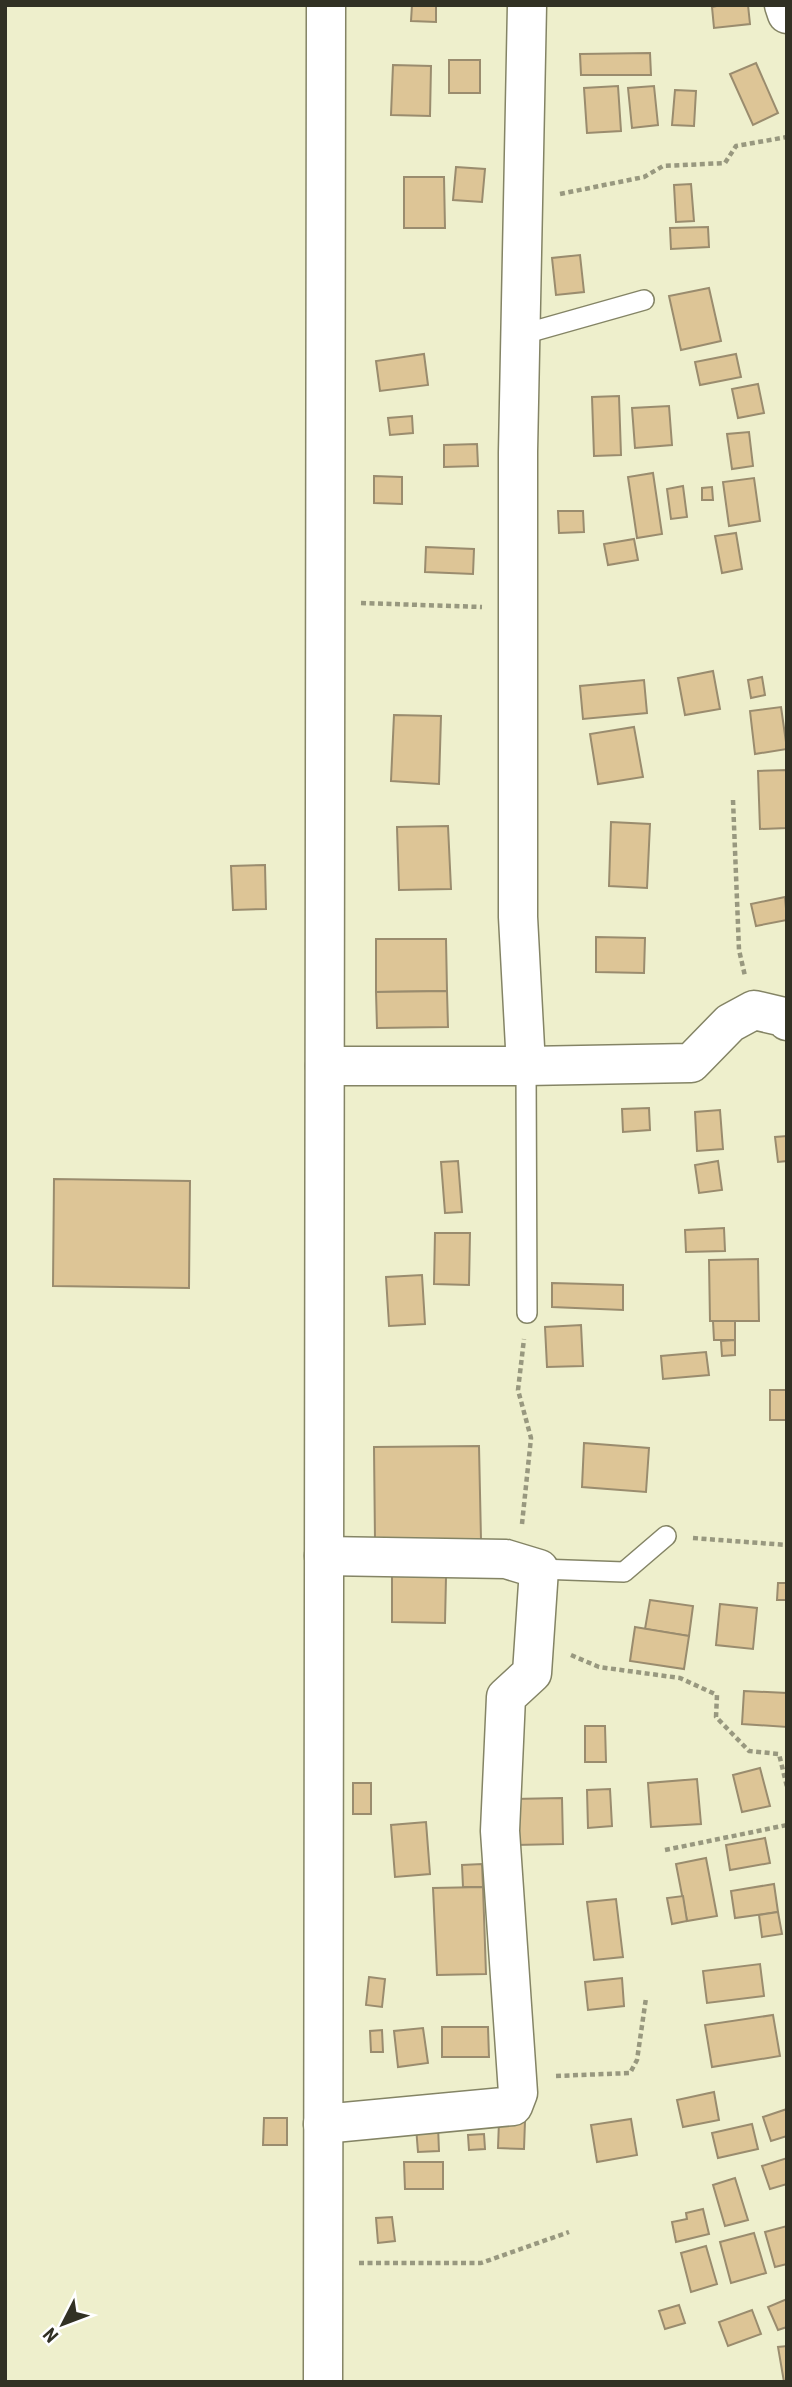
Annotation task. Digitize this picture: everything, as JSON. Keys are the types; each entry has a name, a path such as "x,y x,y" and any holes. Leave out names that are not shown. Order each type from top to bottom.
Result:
{"street":[{"path":"323,2382 327,5"},
{"path":"526,1066 518,916 518,608 527,5"},
{"path":"784,5 787,14"},
{"path":"325,1066 691,1063 730,1023 771,1016"},
{"path":"323,2124 513,2106 518,2093 500,1817 506,1697 532,1673 534,1640 522,1564 324,1556"}],"lane":[{"path":"520,335 644,300"},
{"path":"526,1066 527,1313"},
{"path":"522,1564 624,1572 666,1536"}],"path":[{"path":"523,202 644,177 663,166 725,163 736,146 787,137"},
{"path":"326,602 518,608"},
{"path":"733,800 739,950 771,1016"},
{"path":"522,1564 531,1438 518,1390 527,1313"},
{"path":"666,1536 787,1545"},
{"path":"534,1640 599,1667 680,1678 717,1695 716,1717 749,1751 779,1754 787,1787"},
{"path":"665,1850 787,1825"},
{"path":"516,2078 630,2073 637,2060 646,1998"},
{"path":"323,2263 481,2263 569,2232"}],"building":[{"path":"412,5 436,5 436,22 411,21"},
{"path":"748,5 750,24 714,28 712,7"},
{"path":"650,53 651,75 581,75 580,54"},
{"path":"449,60 480,60 480,93 449,93"},
{"path":"756,63 778,113 753,125 730,74"},
{"path":"393,65 431,66 430,116 391,115"},
{"path":"618,86 621,131 587,133 584,88"},
{"path":"654,86 658,125 632,128 628,88"},
{"path":"675,90 696,91 694,126 672,125"},
{"path":"456,167 485,169 482,202 453,200"},
{"path":"404,177 444,177 445,228 404,228"},
{"path":"691,184 694,221 676,222 674,185"},
{"path":"708,227 709,247 671,249 670,228"},
{"path":"580,255 584,292 556,295 552,258"},
{"path":"709,288 721,341 681,350 669,296"},
{"path":"424,354 428,385 380,391 376,361"},
{"path":"736,354 741,377 700,385 695,362"},
{"path":"758,384 764,413 738,418 732,389"},
{"path":"619,396 621,455 594,456 592,397"},
{"path":"669,406 672,445 635,448 632,408"},
{"path":"412,416 413,433 390,435 388,418"},
{"path":"749,432 753,466 732,469 727,434"},
{"path":"477,444 478,466 444,467 444,445"},
{"path":"653,473 662,534 637,538 628,477"},
{"path":"374,476 402,477 402,504 374,503"},
{"path":"754,478 760,521 729,526 723,482"},
{"path":"683,486 687,517 671,519 667,489"},
{"path":"712,487 713,500 702,500 702,488"},
{"path":"558,511 583,511 584,532 559,533"},
{"path":"736,533 742,569 722,573 715,536"},
{"path":"634,539 638,560 608,565 604,544"},
{"path":"426,547 474,549 473,574 425,572"},
{"path":"713,671 720,709 685,715 678,678"},
{"path":"762,677 765,695 751,698 748,680"},
{"path":"644,680 647,713 583,719 580,686"},
{"path":"781,707 787,749 755,754 750,711"},
{"path":"394,715 441,716 439,784 391,781"},
{"path":"634,727 643,777 598,784 590,734"},
{"path":"787,770 787,828 760,829 758,771"},
{"path":"611,822 650,824 647,888 609,886"},
{"path":"448,826 451,889 399,890 397,827"},
{"path":"265,865 266,909 233,910 231,866"},
{"path":"785,897 787,920 756,926 751,904"},
{"path":"596,937 645,938 644,973 596,972"},
{"path":"376,939 446,939 447,991 376,992"},
{"path":"447,991 448,1027 377,1028 376,992"},
{"path":"649,1108 650,1130 623,1132 622,1109"},
{"path":"720,1110 723,1149 697,1151 695,1112"},
{"path":"787,1136 787,1161 778,1162 775,1137"},
{"path":"458,1161 462,1212 445,1213 441,1162"},
{"path":"718,1161 722,1190 699,1193 695,1165"},
{"path":"54,1179 190,1181 189,1288 53,1286"},
{"path":"724,1228 725,1251 686,1252 685,1230"},
{"path":"435,1233 470,1233 469,1285 434,1284"},
{"path":"758,1259 759,1321 710,1321 709,1260"},
{"path":"422,1275 425,1324 389,1326 386,1277"},
{"path":"552,1283 623,1285 623,1310 552,1307"},
{"path":"713,1321 735,1321 735,1340 714,1340"},
{"path":"581,1325 583,1366 547,1367 545,1327"},
{"path":"735,1340 735,1355 722,1356 721,1341"},
{"path":"706,1352 709,1375 663,1379 661,1356"},
{"path":"770,1390 787,1390 787,1420 770,1420"},
{"path":"584,1443 649,1448 646,1492 582,1487"},
{"path":"479,1446 481,1540 375,1541 374,1447"},
{"path":"392,1575 446,1577 445,1623 392,1622"},
{"path":"778,1583 787,1583 787,1600 777,1600"},
{"path":"650,1600 693,1606 689,1636 645,1629"},
{"path":"720,1604 757,1608 753,1649 716,1645"},
{"path":"635,1627 689,1636 684,1669 630,1661"},
{"path":"744,1691 787,1693 787,1727 742,1724"},
{"path":"585,1726 605,1726 606,1762 585,1762"},
{"path":"760,1768 770,1806 742,1812 733,1775"},
{"path":"697,1779 701,1824 651,1827 648,1783"},
{"path":"353,1783 371,1783 371,1814 353,1814"},
{"path":"610,1789 612,1826 588,1828 587,1790"},
{"path":"562,1798 563,1844 515,1845 513,1799"},
{"path":"426,1822 430,1874 395,1877 391,1825"},
{"path":"765,1838 770,1863 730,1870 726,1845"},
{"path":"706,1858 717,1916 687,1921 676,1864"},
{"path":"482,1864 483,1887 463,1887 462,1865"},
{"path":"774,1884 778,1912 735,1918 731,1891"},
{"path":"483,1887 486,1974 437,1975 433,1888"},
{"path":"683,1896 687,1921 672,1924 667,1898"},
{"path":"616,1899 623,1957 594,1960 587,1902"},
{"path":"778,1912 782,1934 762,1937 759,1915"},
{"path":"760,1964 764,1996 707,2003 703,1971"},
{"path":"369,1977 385,1979 382,2007 366,2005"},
{"path":"622,1978 624,2006 588,2010 585,1982"},
{"path":"773,2015 780,2056 712,2067 705,2025"},
{"path":"442,2027 488,2027 489,2057 442,2057"},
{"path":"423,2028 428,2063 398,2067 394,2031"},
{"path":"382,2030 383,2052 371,2052 370,2031"},
{"path":"714,2092 719,2120 683,2127 677,2100"},
{"path":"787,2109 787,2136 771,2141 763,2117"},
{"path":"264,2118 287,2118 287,2145 263,2145"},
{"path":"631,2119 637,2155 597,2162 591,2125"},
{"path":"499,2121 525,2121 524,2149 498,2148"},
{"path":"752,2124 758,2149 718,2158 712,2133"},
{"path":"438,2126 439,2151 418,2152 416,2127"},
{"path":"484,2134 485,2149 469,2150 468,2135"},
{"path":"787,2158 787,2184 770,2189 762,2166"},
{"path":"404,2162 443,2162 443,2189 405,2189"},
{"path":"735,2178 748,2220 725,2226 713,2185"},
{"path":"703,2209 709,2234 676,2242 672,2222 687,2219 686,2213"},
{"path":"392,2217 395,2241 378,2243 376,2218"},
{"path":"787,2226 787,2264 775,2267 765,2232"},
{"path":"754,2233 766,2273 731,2283 720,2242"},
{"path":"706,2246 717,2284 691,2292 681,2253"},
{"path":"787,2299 787,2327 778,2330 768,2307"},
{"path":"679,2305 685,2323 665,2329 659,2311"},
{"path":"752,2310 761,2334 728,2346 719,2322"},
{"path":"787,2346 787,2382 784,2382 778,2347"}]}
